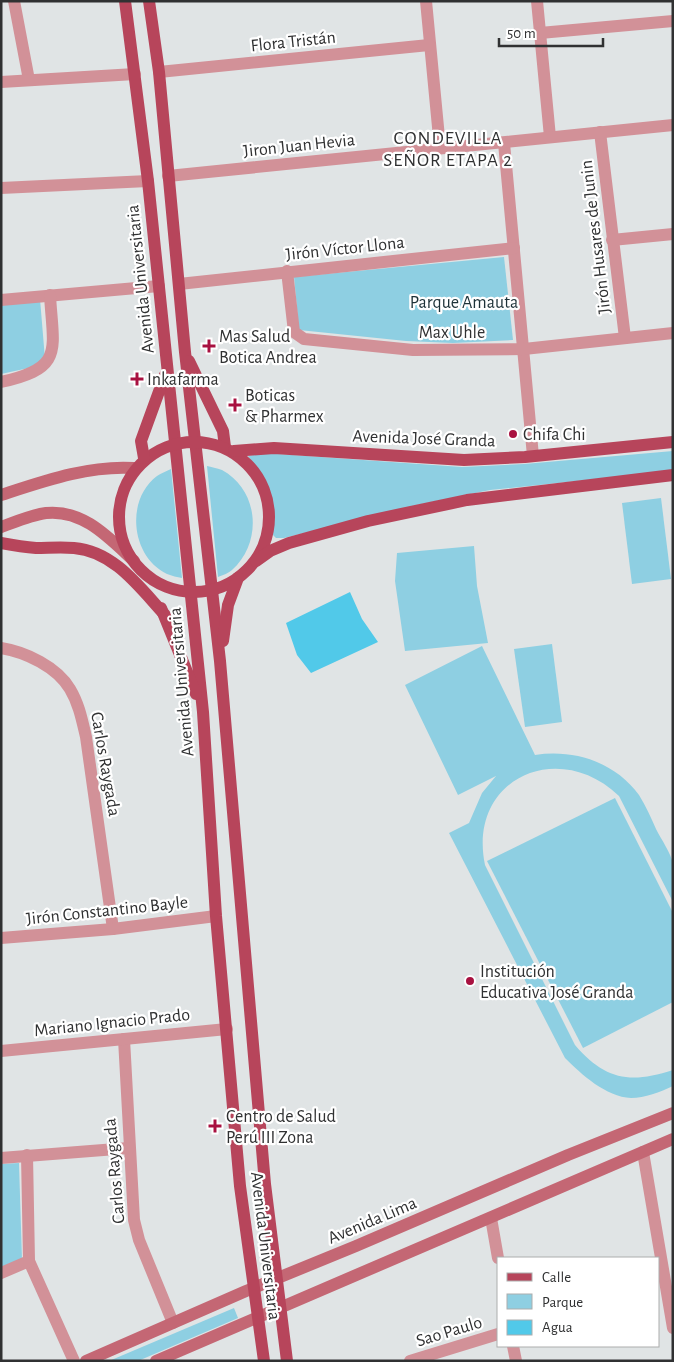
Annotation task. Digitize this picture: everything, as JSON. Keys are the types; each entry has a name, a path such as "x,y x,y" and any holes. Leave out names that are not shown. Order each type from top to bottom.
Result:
{"main road":[{"name":"Avenida Universitaria","path":"125,1 148,180 166,370 203,712 216,916 240,1186 264,1361"},
{"name":"Avenida Universitaria","path":"149,1 159,72 194,441 220,661 265,1184 287,1361"},
{"path":"185,352 230,449 242,459 255,477 266,504 265,536 259,552 250,566"},
{"path":"144,458 141,441 166,370"},
{"name":"Avenida José Granda","path":"134,468 144,458 160,449 174,444 194,441 210,442 230,449 274,448 464,460 533,456 673,442"},
{"path":"1,494 46,480 95,470 119,467 134,468 123,497 122,513 122,530 126,547 134,562"},
{"path":"1,527 45,513 63,513 76,516 102,531 145,574 158,584 190,593 212,591 238,578 270,551 289,543 368,520 467,500 673,475"},
{"path":"1,543 35,548 76,548 98,554 108,559 124,572 165,615"},
{"path":"145,574 165,615 203,712"},
{"path":"220,661 228,605 238,578"},
{"name":"Avenida Lima","path":"86,1361 276,1278 356,1246 568,1155 673,1113"},
{"path":"156,1361 673,1139"}],"street":[{"path":"14,1 29,80"},
{"path":"426,1 440,148"},
{"path":"537,1 550,137"},
{"path":"540,33 673,21"},
{"name":"Flora Tristán","path":"159,72 429,45"},
{"path":"1,82 135,74"},
{"name":"Jiron Juan Hevia","path":"168,176 673,125"},
{"name":"Jirón Husares de Junin","path":"600,132 625,338"},
{"path":"504,143 533,456"},
{"path":"1,188 148,180"},
{"path":"612,240 673,234"},
{"name":"Jirón Víctor Llona","path":"179,284 514,248"},
{"name":"Max Uhle","path":"288,271 294,332 304,339 413,350 524,349 673,333"},
{"path":"1,300 159,286"},
{"path":"1,382 19,378 44,366 54,349 50,295"},
{"name":"Carlos Raygada","path":"1,648 33,658 54,671 69,688 80,711 86,737 113,929"},
{"name":"Jirón Constantino Bayle","path":"1,938 113,929 216,916"},
{"name":"Mariano Ignacio Prado","path":"1,1051 226,1029"},
{"name":"Carlos Raygada","path":"124,1039 134,1220 139,1240 173,1322"},
{"path":"1,1158 129,1148"},
{"path":"643,1152 657,1257"},
{"path":"27,1155 29,1261 74,1361"},
{"path":"491,1218 498,1257"},
{"path":"1,1273 29,1261"},
{"path":"659,1270 661,1285 672,1319"},
{"name":"Sao Paulo","path":"410,1361 497,1334"},
{"path":"513,1347 516,1361"}],"green space":[{"name":"Parque Amauta","path":"504,257 513,340 453,343 406,341 299,330 294,277"},
{"path":"40,299 45,359 38,366 1,374 1,303"},
{"path":"673,451 673,471 490,490 417,505 284,538 276,538 273,535 272,513 268,493 260,475 248,456 264,453 462,467 524,464"},
{"path":"207,466 222,470 244,490 250,503 252,517 249,545 242,558 231,571 218,577"},
{"path":"171,469 182,578 167,574 155,566 146,555 136,528 140,499 147,486 157,476"},
{"path":"661,498 671,579 632,584 622,503"},
{"path":"474,546 477,586 488,643 405,651 395,581 397,553"},
{"path":"552,644 562,722 525,727 514,649"},
{"path":"482,646 535,755 564,754 579,756 606,766 618,774 639,795 670,855 673,864 673,902 619,796 595,779 570,770 545,769 523,776 504,790 490,809 483,835 485,865 575,1045 597,1066 619,1076 644,1077 673,1070 673,1086 642,1097 622,1097 612,1094 595,1084 565,1058 449,833 469,823 482,793 496,776 458,795 405,685"},
{"path":"615,798 673,913 673,1002 583,1048 487,861"},
{"path":"19,1163 22,1260 1,1268 1,1164"},
{"path":"234,1308 238,1318 138,1361 109,1361"}],"water":[{"path":"350,592 362,619 378,642 311,673 297,655 286,623"}],"place":[{"name":"Mas Salud Botica Andrea","path":"209,346"},
{"name":"Inkafarma","path":"137,379"},
{"name":"Boticas & Pharmex","path":"235,405"},
{"name":"Chifa Chi","path":"513,434"},
{"name":"Institución Educativa José Granda","path":"470,981"},
{"name":"Centro de Salud Perú III Zona","path":"215,1126"}],"district":[{"name":"CONDEVILLA SEÑOR ETAPA 2","path":"448,148"}]}
